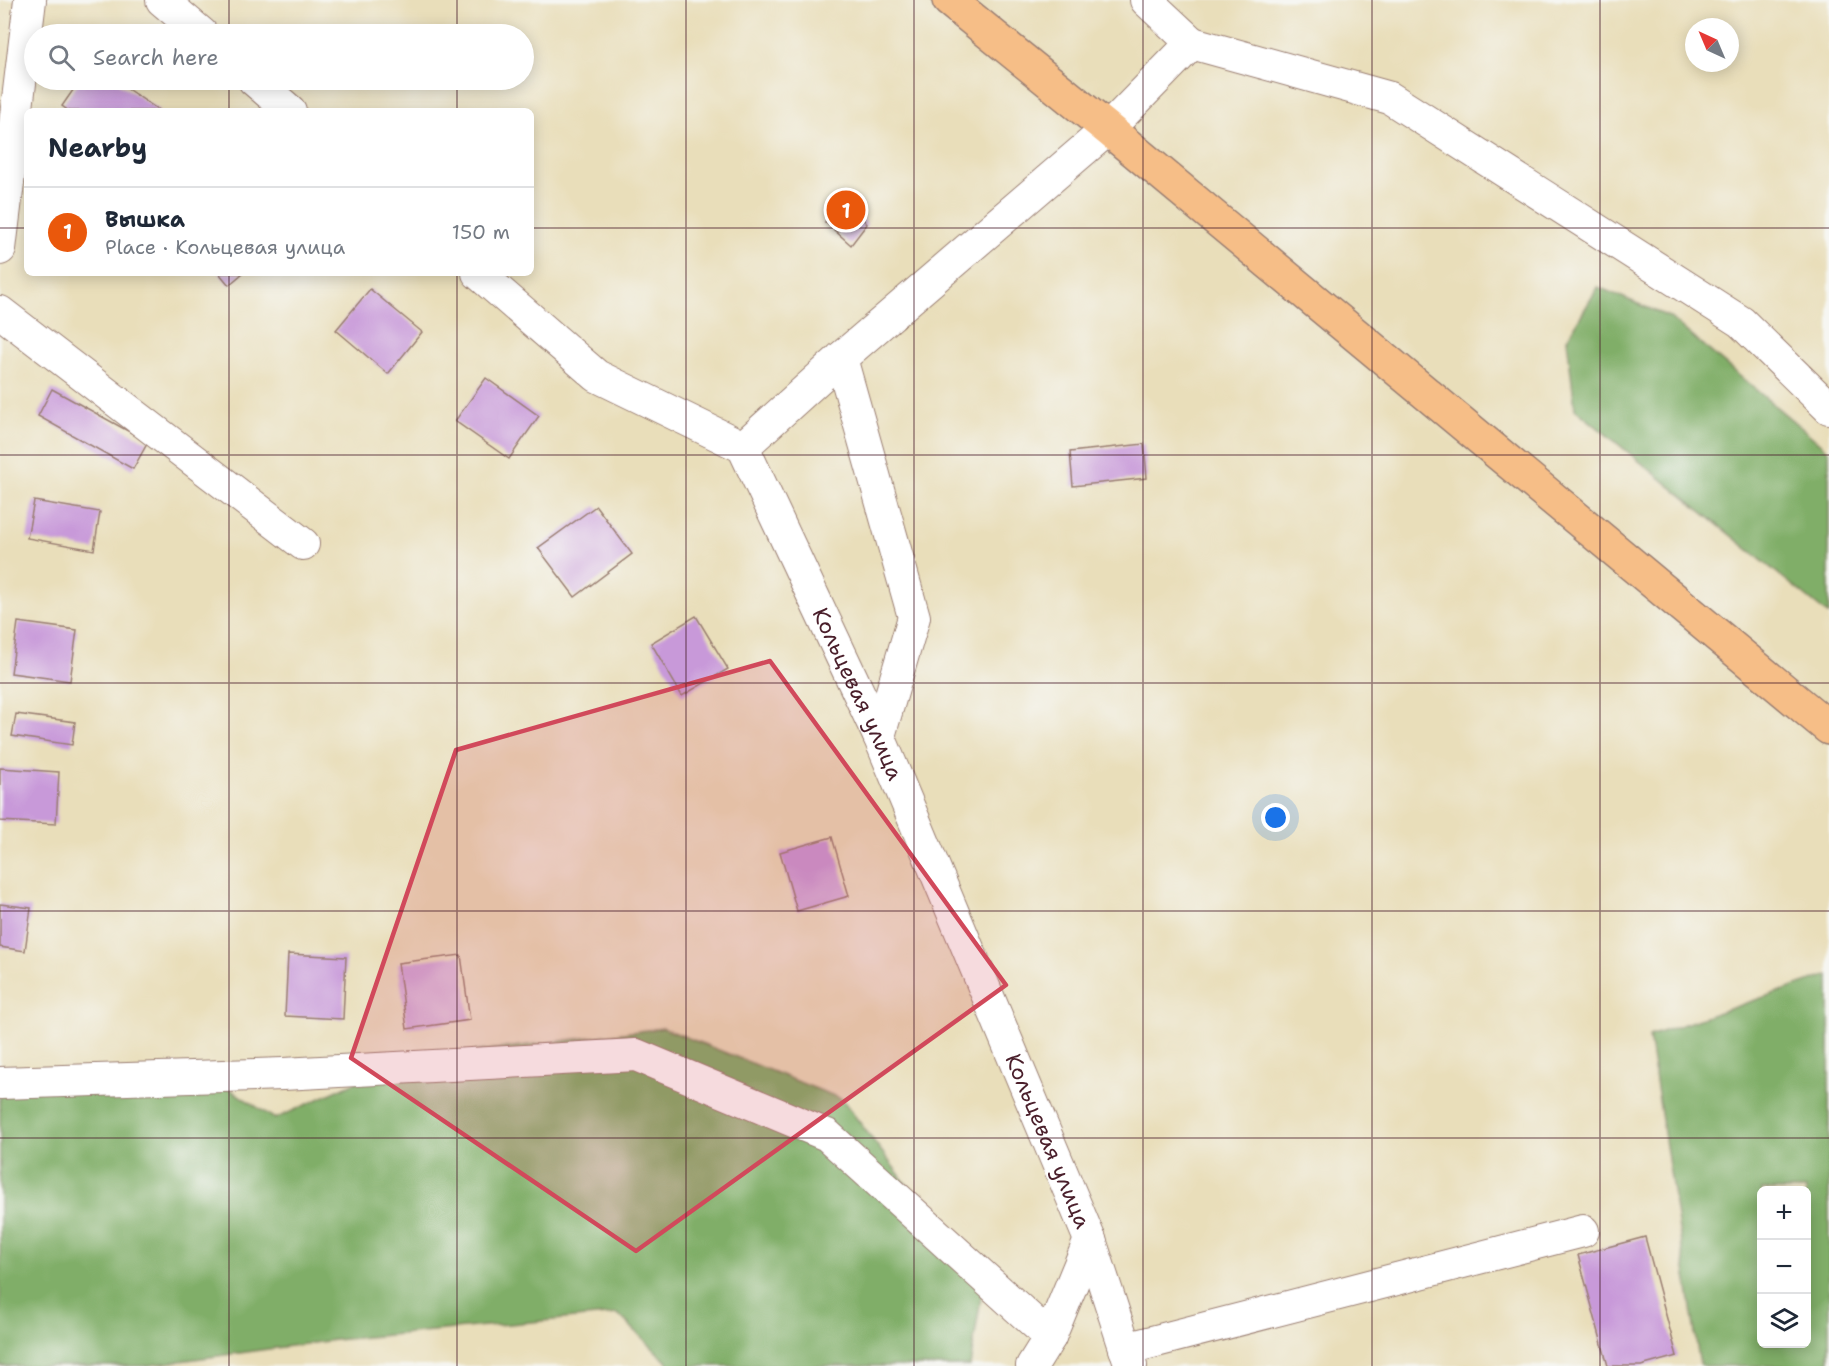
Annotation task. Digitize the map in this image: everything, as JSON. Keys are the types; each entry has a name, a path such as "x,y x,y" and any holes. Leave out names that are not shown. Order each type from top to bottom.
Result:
{"highway":[{"path":"949,0 1108,129 1829,728"}],"street":[{"path":"27,24 30,0"},
{"path":"162,0 190,24"},
{"path":"1146,0 1192,43 1390,98 1741,322 1829,408"},
{"path":"481,276 597,376 743,447 841,358 1108,129 1192,43"},
{"path":"0,249 24,50"},
{"path":"266,90 287,108"},
{"path":"0,312 303,544"},
{"path":"841,358 914,617 879,736"},
{"name":"Кольцевая улица","path":"743,447 879,736 1090,1240 1128,1358"},
{"path":"0,1083 284,1074 636,1055 827,1135 1050,1337"},
{"path":"1128,1358 1583,1231"},
{"name":"Кольцевая улица","path":"1032,1366 1050,1337 1090,1240"}],"highlighted area":[{"path":"770,661 1006,985 636,1251 351,1058 456,750"}],"green space":[{"path":"1598,287 1669,317 1829,451 1829,615 1575,409 1567,339"},
{"path":"1829,975 1829,1366 1700,1366 1649,1036"},
{"path":"663,1028 842,1099 983,1285 970,1366 671,1366 618,1314 335,1340 143,1366 0,1366 0,1087 195,1066 275,1119 401,1061"}],"building":[{"path":"73,90 129,90 156,108 65,108 62,106"},
{"path":"847,199 867,224 851,245 825,222"},
{"path":"222,276 240,276 229,285"},
{"path":"370,289 422,332 388,374 336,330"},
{"path":"486,378 539,416 509,459 455,421"},
{"path":"52,389 148,442 133,469 38,416"},
{"path":"1144,444 1147,478 1073,486 1070,452"},
{"path":"34,501 100,512 94,550 27,538"},
{"path":"596,506 632,554 575,597 538,548"},
{"path":"696,616 728,669 682,696 651,643"},
{"path":"18,622 77,630 70,681 11,673"},
{"path":"16,714 75,722 72,745 12,736"},
{"path":"0,768 59,772 56,824 0,821"},
{"path":"832,837 849,896 797,911 780,852"},
{"path":"0,904 31,908 25,951 0,947"},
{"path":"288,954 346,957 343,1019 285,1016"},
{"path":"461,955 470,1020 407,1029 398,963"},
{"path":"1645,1237 1677,1356 1641,1366 1608,1366 1578,1255"}],"place":[{"name":"Вышка","path":"846,210"}]}
